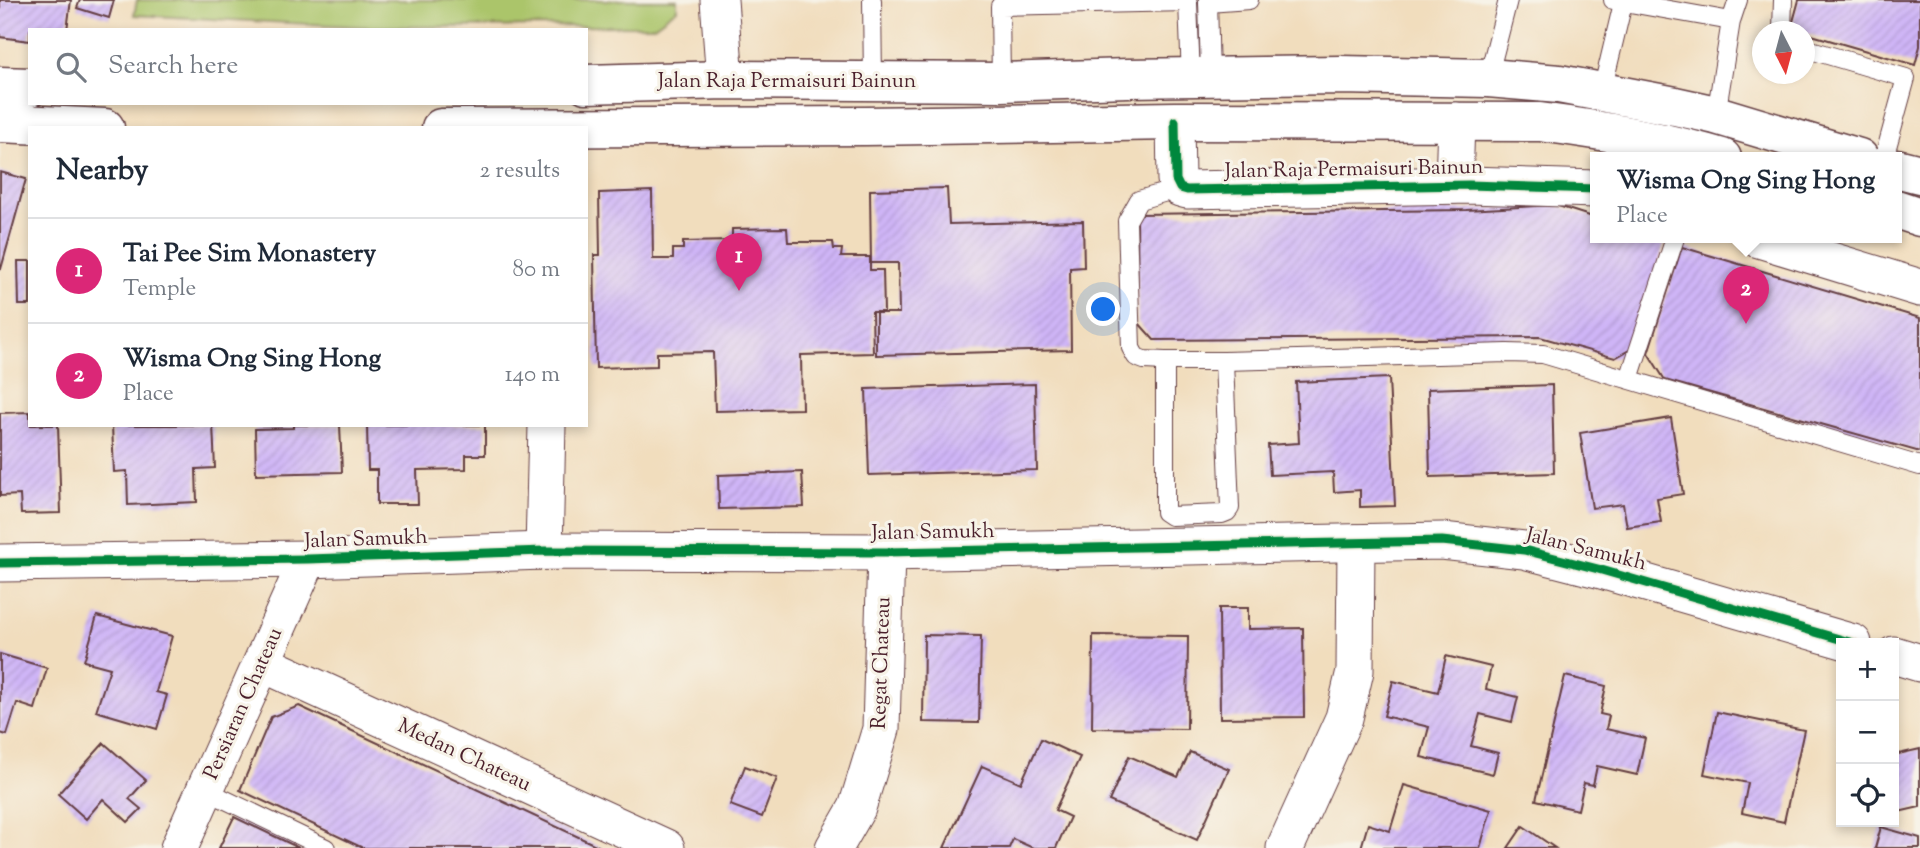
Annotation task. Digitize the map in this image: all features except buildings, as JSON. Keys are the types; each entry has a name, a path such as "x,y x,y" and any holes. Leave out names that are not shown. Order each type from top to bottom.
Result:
{"main road":[{"name":"Jalan Raja Permaisuri Bainun","path":"588,83 725,80 1001,82 1341,75 1488,78 1559,84 1716,115 1839,152"},
{"path":"725,80 736,99 751,111 768,116 846,116 866,126"},
{"path":"0,86 28,88"},
{"name":"Jalan Raja Permaisuri Bainun","path":"588,127 1175,121 1540,121 1595,129 1698,152"},
{"path":"0,123 63,126"},
{"path":"1902,170 1920,174"},
{"path":"1902,211 1920,217"}],"street":[{"path":"719,0 725,80"},
{"path":"1175,121 1176,180 1180,188"},
{"path":"1454,185 1456,121"},
{"name":"Jalan Raja Permaisuri Bainun","path":"1180,188 1454,185 1590,189"},
{"path":"1772,243 1920,288"},
{"path":"544,551 547,427"},
{"name":"Jalan Samukh","path":"0,563 308,559 544,551 886,552 1442,541 1524,550 1836,638"},
{"path":"1285,848 1344,718 1355,671 1356,543"},
{"name":"Regat Chateau","path":"834,848 857,808 881,730 886,552"},
{"name":"Persiaran Chateau","path":"179,848 308,559"},
{"path":"1899,657 1920,663"},
{"name":"Medan Chateau","path":"262,663 666,848"}],"lane":[{"path":"872,0 873,81"},
{"path":"1200,77 1208,1 1249,0"},
{"path":"1488,78 1508,0"},
{"path":"1716,115 1731,21 1738,0"},
{"path":"1783,0 1783,21"},
{"path":"1602,91 1618,1 1731,21"},
{"path":"1001,82 1000,6 1027,5 1188,2 1200,77"},
{"path":"1815,51 1906,78 1886,152"},
{"name":"Jalan Raja Permaisuri Bainun","path":"1180,188 1139,200 1127,221 1131,348 1136,357 1165,361 1224,361 1543,354 1920,466"},
{"path":"1629,379 1673,243"},
{"path":"1165,361 1165,512 1171,516 1222,514 1230,508 1224,361"},
{"path":"205,790 326,848"}],"green space":[{"path":"137,0 677,0 677,9 654,26 369,27 134,15"}],"cycle path":[{"path":"1175,121 1176,180 1180,188 1187,190 1469,185 1590,189"},
{"path":"0,563 308,559 544,551 886,552 1442,541 1524,550 1836,638"}],"place":[{"name":"Tai Pee Sim Monastery","path":"739,291"},
{"name":"Wisma Ong Sing Hong","path":"1746,324"}]}
